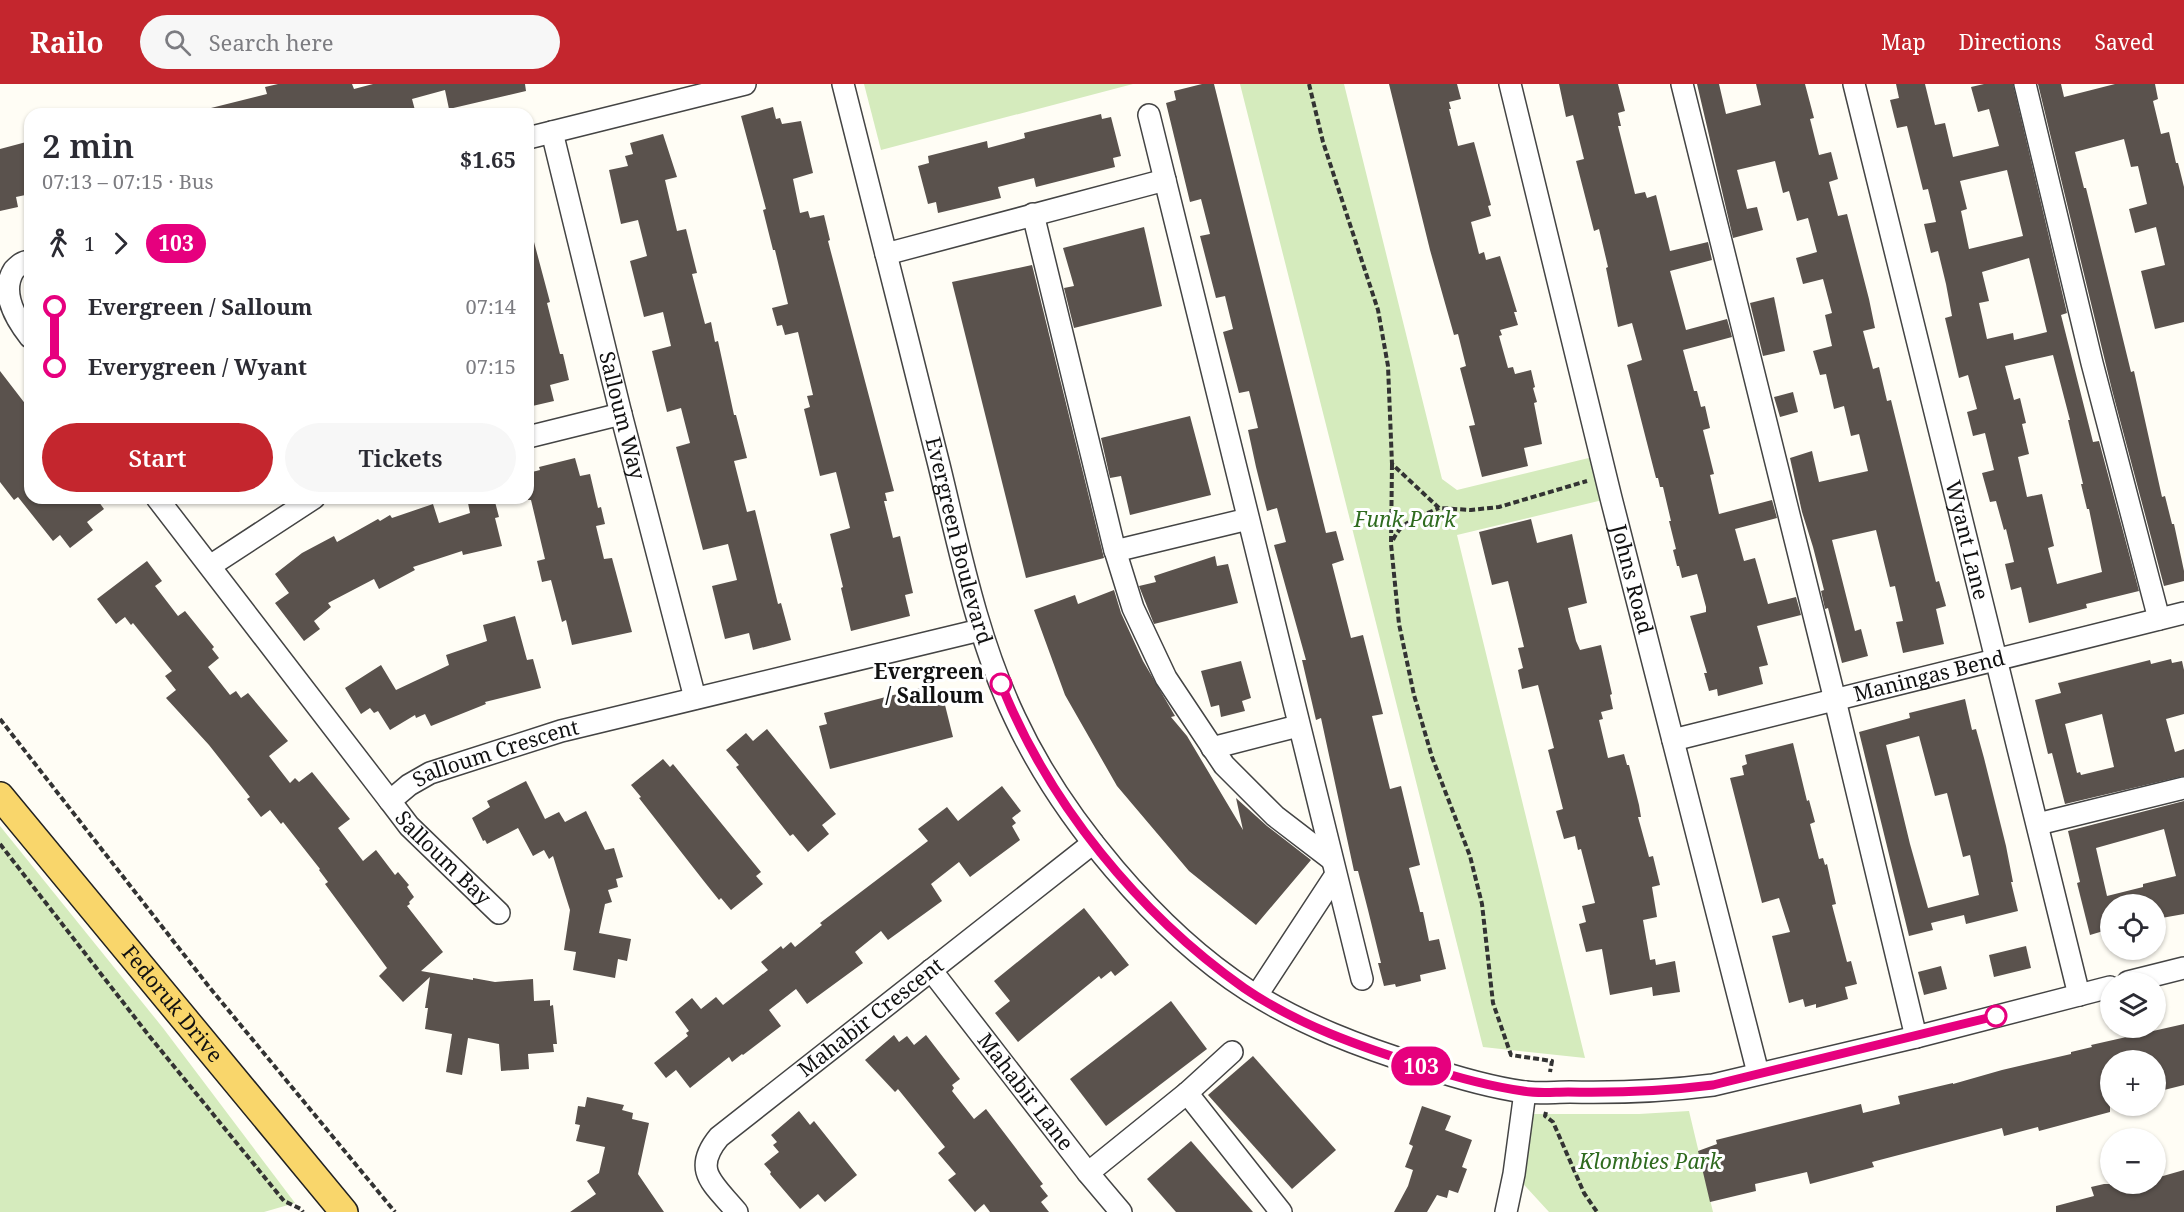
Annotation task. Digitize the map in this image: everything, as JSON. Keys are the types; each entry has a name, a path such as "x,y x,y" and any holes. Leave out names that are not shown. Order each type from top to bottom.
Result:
{"main road":[{"name":"Fedoruk Drive","path":"0,796 344,1212"}],"street":[{"path":"534,136 745,84"},
{"name":"Evergreen Boulevard","path":"843,84 980,630 1015,719 1068,809 1093,843 1150,908 1217,967 1257,995 1324,1031 1355,1044 1455,1077 1525,1092 1604,1093 1679,1090 1713,1085 1916,1037 2100,990"},
{"name":"Johns Road","path":"1510,84 1758,1073"},
{"path":"1682,84 1916,1037"},
{"name":"Wyant Lane","path":"1854,84 2079,995"},
{"path":"2025,84 2092,363 2159,619"},
{"path":"1149,115 1362,979"},
{"name":"Salloum Way","path":"552,132 621,414 695,698"},
{"path":"886,254 1165,180"},
{"path":"1033,214 1115,551 1133,608 1166,678 1224,765 1275,816 1333,867"},
{"path":"24,262 7,276 4,293 8,309 24,329"},
{"path":"534,435 621,414"},
{"name":"Salloum Crescent","path":"163,504 390,801 409,785 430,773 561,731 980,630"},
{"path":"210,566 305,504"},
{"path":"1115,551 1248,519"},
{"name":"Maningas Bend","path":"1673,740 2184,613"},
{"path":"1212,748 1298,726"},
{"path":"2038,824 2184,788"},
{"name":"Salloum Bay","path":"390,801 409,826 499,913"},
{"name":"Mahabir Crescent","path":"737,1212 707,1178 705,1164 709,1149 719,1137 1093,843"},
{"path":"1257,995 1333,867"},
{"path":"2166,972 2184,968"},
{"name":"Mahabir Lane","path":"931,970 1088,1173 1121,1212"},
{"path":"1088,1173 1232,1052"},
{"path":"1506,1212 1514,1174 1525,1092"},
{"path":"1186,1093 1281,1212"}],"path":[{"path":"1309,84 1323,142 1378,310 1388,366 1392,464 1391,544 1399,624 1414,694 1432,757 1470,856 1482,904 1493,1003 1511,1055 1552,1061 1545,1116 1553,1122 1584,1193 1597,1212"},
{"path":"1392,464 1425,492 1439,508"},
{"path":"1391,544 1398,528 1439,508 1471,510 1499,507 1588,481"},
{"path":"0,719 210,988 395,1212"},
{"path":"0,844 150,1037 284,1202 303,1212"}],"green space":[{"path":"864,84 1133,84 881,150"},
{"name":"Funk Park","path":"1240,84 1344,84 1442,479 1457,490 1601,455 1611,498 1457,535 1585,1058 1483,1047"},
{"path":"0,826 163,1028 295,1203 264,1212 0,1212"},
{"name":"Klombies Park","path":"1689,1111 1713,1212 1549,1212 1514,1174 1521,1114 1639,1114"}],"building":[{"path":"278,84 352,84 354,89 373,84 525,84 526,91 453,108 449,108 445,90 412,99 414,108 211,108 267,94 265,87"},
{"path":"1202,84 1214,84 1326,533 1336,531 1344,560 1332,564 1351,638 1363,635 1383,714 1372,716 1390,789 1401,786 1420,865 1409,868 1420,912 1423,912 1429,941 1439,939 1446,969 1420,975 1421,981 1396,987 1395,984 1384,986 1378,963 1381,963 1358,871 1354,871 1321,718 1316,720 1302,660 1306,660 1274,545 1286,542 1277,508 1267,511 1248,430 1258,428 1249,391 1239,393 1223,332 1233,329 1225,296 1216,298 1200,236 1210,234 1201,199 1190,202 1166,103 1176,100 1174,91"},
{"path":"1389,84 1457,84 1461,99 1449,102 1451,109 1449,109 1458,146 1474,142 1491,205 1488,206 1491,216 1471,222 1479,254 1484,252 1486,260 1500,256 1517,312 1514,312 1518,325 1500,330 1502,335 1499,336 1508,368 1513,367 1515,374 1531,370 1535,387 1533,388 1537,402 1534,403 1542,444 1524,448 1528,466 1482,477 1469,426 1475,425 1460,368 1466,366 1458,334 1454,335 1430,250"},
{"path":"1559,84 1618,84 1625,111 1618,113 1621,126 1618,126 1635,194 1645,192 1647,198 1656,195 1670,251 1708,242 1712,260 1670,271 1686,330 1727,319 1732,337 1683,350 1694,391 1697,391 1701,407 1705,406 1710,428 1703,430 1714,474 1710,475 1719,514 1772,500 1777,518 1735,529 1744,561 1755,558 1768,604 1796,597 1801,615 1757,626 1768,665 1759,667 1763,684 1718,696 1717,689 1709,691 1704,673 1707,673 1690,616 1706,612 1706,607 1697,574 1682,578 1679,566 1677,566 1673,550 1676,549 1663,487 1660,487 1658,478 1656,478 1627,365 1642,360 1632,323 1618,327 1599,229 1594,231 1576,161 1584,159 1573,115 1566,117"},
{"path":"1697,84 1719,84 1726,114 1761,105 1756,84 1805,84 1814,118 1810,119 1819,155 1831,152 1838,179 1829,182 1838,216 1847,214 1869,299 1875,328 1863,331 1873,369 1879,367 1887,401 1891,400 1936,582 1939,581 1946,606 1936,609 1944,644 1903,653 1896,622 1903,621 1895,586 1890,587 1876,530 1832,540 1855,631 1861,629 1868,656 1842,663 1828,608 1825,609 1821,591 1824,590 1802,512 1790,458 1812,451 1819,482 1868,471 1859,434 1851,436 1844,406 1834,409 1826,374 1820,375 1813,351 1832,346 1825,315 1832,313 1823,279 1803,284 1796,258 1817,252 1808,218 1797,221 1789,191 1783,193 1775,161 1737,170 1747,209 1757,207 1763,230 1733,238"},
{"path":"1896,84 1925,84 1935,125 1945,123 1953,157 1999,146 1989,109 1978,112 1971,87 1984,84 2013,84 2067,313 2061,315 2093,442 2099,441 2139,591 2086,604 2087,608 2029,623 2021,587 2011,590 2005,564 2014,562 2006,529 2004,530 1996,501 1990,502 1982,473 1994,470 1985,433 1973,436 1967,412 1977,409 1968,375 1959,378 1945,318 1952,316 1946,284 1938,251 1931,253 1924,224 1936,222 1928,189 1923,190 1907,126 1897,128 1890,100 1899,98","holes":["2007,170 2023,236 1969,249 1961,211 1967,209 1960,181","2029,258 2047,332 2014,340 2013,333 1987,339 1979,303 1989,301 1982,272","2053,355 2070,420 2068,420 2083,484 2081,484 2087,509 2089,509 2102,572 2057,584 2048,548 2054,546 2042,494 2027,497 2018,457 2029,454 2022,424 2026,423 2020,398 2014,400 2005,366"]},
{"path":"2038,84 2061,84 2064,97 2115,84 2155,84 2158,99 2153,101 2161,134 2169,132 2184,187 2184,322 2155,329 2141,271 2165,265 2156,227 2135,233 2129,209 2147,204 2138,166 2131,167 2124,139 2075,152 2131,372 2134,371 2162,497 2165,496 2172,524 2174,524 2184,581 2164,586 2112,390"},
{"path":"773,107 776,119 780,118 782,124 801,121 813,173 793,179 800,213 808,211 810,218 824,215 830,240 828,241 894,491 885,493 887,501 884,501 893,538 900,536 913,593 905,595 910,616 851,631 830,534 850,528 836,472 820,476 804,409 810,407 807,396 813,395 798,332 785,335 782,325 777,326 772,308 788,304 741,116"},
{"path":"1101,114 1102,119 1111,117 1121,156 1113,158 1115,167 1036,187 1034,178 998,187 1001,198 938,213 936,202 928,204 918,166 929,163 928,156 987,141 988,148 1025,138 1024,133"},
{"path":"663,134 677,177 665,180 677,231 686,229 697,273 692,274 705,324 711,322 715,342 718,341 734,415 736,415 747,458 734,461 747,512 755,510 778,604 781,603 791,640 753,650 749,633 725,639 712,586 737,580 728,544 703,550 676,447 690,443 681,408 667,412 652,351 671,346 663,312 644,317 630,261 647,256 638,220 621,224 609,170 628,166 625,156 633,154 630,143"},
{"path":"24,143 24,195 16,197 18,207 0,211 0,149"},
{"path":"1144,227 1162,306 1074,328 1064,288 1074,286 1063,248"},
{"path":"534,242 550,302 547,303 569,380 550,385 554,401 534,406"},
{"path":"1032,265 1104,558 1026,578 952,282"},
{"path":"1774,297 1785,351 1763,356 1750,303"},
{"path":"0,371 24,402 24,504 100,504 104,509 87,522 93,530 70,548 60,535 53,541 18,497 14,500 0,482"},
{"path":"1793,392 1798,412 1780,417 1774,397"},
{"path":"1190,416 1211,495 1130,515 1121,476 1110,478 1101,438"},
{"path":"575,458 580,476 590,474 598,508 601,507 605,524 596,526 604,559 612,558 632,632 572,645 566,620 562,622 551,580 542,582 537,561 545,559 532,504 534,504 534,472 540,470 539,467"},
{"path":"433,504 439,523 470,513 468,504 496,504 499,517 495,518 502,546 463,555 462,551 413,567 415,570 379,589 374,579 328,603 331,607 314,621 320,629 304,641 275,603 289,593 275,574 302,553 334,536 337,542 378,519 380,521 390,515 392,518"},
{"path":"1531,519 1537,543 1572,534 1587,603 1568,608 1576,641 1580,650 1601,645 1613,709 1601,712 1603,719 1599,720 1608,758 1624,754 1627,765 1629,765 1639,805 1641,817 1638,817 1649,857 1653,856 1660,885 1652,887 1657,917 1643,920 1650,960 1655,959 1656,965 1675,961 1680,992 1653,996 1652,987 1610,995 1602,949 1586,952 1579,924 1586,922 1582,906 1595,903 1581,849 1578,850 1575,836 1564,839 1556,811 1563,809 1548,750 1554,748 1538,685 1522,689 1518,670 1523,668 1518,648 1524,647 1508,581 1492,585 1479,532"},
{"path":"1215,556 1217,566 1228,564 1238,603 1154,624 1139,586 1156,582 1154,576"},
{"path":"147,561 162,581 155,586 178,616 185,611 214,647 212,649 219,658 208,667 230,695 236,691 241,698 248,693 288,741 269,756 290,783 295,778 299,782 312,772 350,819 338,828 363,861 376,850 395,875 398,872 409,885 407,887 414,897 407,906 443,952 421,971 495,982 533,979 534,1001 550,1000 550,1006 553,1005 557,1044 553,1044 554,1052 528,1054 529,1069 501,1071 499,1044 468,1038 462,1075 446,1072 452,1034 425,1029 428,1008 425,1008 430,977 403,1002 379,976 387,968 325,884 328,882 320,869 283,822 281,824 270,810 261,817 247,799 250,797 209,745 166,698 176,690 165,676 172,671 133,623 131,625 125,617 116,624 97,599"},
{"path":"1114,590 1121,613 1143,661 1175,716 1171,717 1187,736 1243,830 1236,798 1267,826 1311,860 1256,925 1189,871 1117,786 1065,695 1034,610 1075,595 1078,604"},
{"path":"515,616 527,660 533,659 541,688 485,702 486,704 431,726 425,714 416,718 415,715 390,730 378,711 374,713 370,708 361,714 345,688 381,665 396,690 449,665 446,655 487,641 483,625"},
{"path":"2171,659 2172,663 2182,661 2184,714 2166,719 2175,752 2184,749 2184,776 2065,804 2052,753 2048,754 2035,700 2061,693 2058,683 2150,660 2151,664","holes":["2102,714 2114,767 2081,775 2080,772 2077,773 2065,724"]},
{"path":"1241,661 1251,698 1242,701 1245,711 1221,717 1219,705 1211,707 1201,671"},
{"path":"932,685 936,699 943,697 953,737 830,769 819,726 827,724 824,713"},
{"path":"1965,699 1972,730 1976,729 2006,846 2018,911 1966,924 1964,915 1931,923 1933,930 1909,936 1859,732 1910,718 1909,713","holes":["1919,736 1935,796 1947,793 1963,857 1970,855 1979,895 1928,908 1886,745"]},
{"path":"767,729 836,814 822,825 829,834 808,852 793,834 790,836 736,767 739,765 726,750 746,733 753,741"},
{"path":"1793,743 1807,801 1809,800 1815,822 1810,824 1819,859 1823,858 1825,865 1827,864 1836,904 1832,905 1847,962 1851,961 1857,984 1845,987 1848,999 1816,1008 1816,1004 1805,1007 1803,999 1789,1003 1772,936 1790,932 1779,898 1762,903 1730,778 1744,775 1742,766 1747,764 1745,755"},
{"path":"663,759 670,767 673,764 761,872 756,876 763,884 731,910 721,898 719,900 631,785"},
{"path":"526,781 545,819 559,812 565,822 586,811 605,850 614,848 623,877 616,879 618,887 608,890 612,902 605,904 599,933 631,939 627,961 618,959 615,978 573,970 576,952 564,950 570,910 553,856 549,859 544,850 533,856 518,828 487,844 485,840 483,841 472,818 490,807 487,801"},
{"path":"1002,786 1021,811 1012,818 1016,823 1012,826 1020,840 970,877 959,862 931,884 942,901 888,940 881,931 855,952 863,963 807,1004 796,989 769,1010 781,1026 743,1055 732,1062 729,1057 690,1088 676,1070 666,1078 654,1063 688,1036 686,1033 689,1031 675,1012 692,998 701,1009 716,997 723,1005 768,970 761,962 781,946 783,949 791,942 795,947 822,925 820,923 928,841 918,829 947,807 958,821"},
{"path":"2184,801 2184,914 2166,917 2166,894 2115,894 2176,876 2164,829 2096,848 2107,894 2100,894 2100,932 2090,935 2077,883 2080,882 2068,831"},
{"path":"1084,908 1129,965 1115,976 1111,971 1101,979 1099,976 1018,1042 995,1013 1010,1001 994,981"},
{"path":"2026,946 2031,968 1994,977 1989,955"},
{"path":"1941,966 1947,989 1924,995 1918,972"},
{"path":"1171,1001 1207,1049 1106,1126 1070,1079"},
{"path":"2184,1024 2184,1085 2166,1090 2166,1050 2100,1050 2100,1115 2039,1131 2038,1127 2004,1136 2002,1128 1872,1162 1874,1167 1810,1184 1807,1172 1755,1184 1756,1191 1710,1202 1698,1151 1717,1144 1716,1140 1861,1104 1863,1113 1900,1104 1898,1096 2071,1054 2071,1052 2092,1047 2091,1045 2122,1038 2166,1038 2166,1028"},
{"path":"894,1035 899,1042 907,1036 914,1045 926,1035 960,1079 952,1085 954,1088 952,1091 974,1119 986,1109 1043,1184 1040,1186 1048,1196 1041,1202 1049,1212 990,1212 984,1204 975,1212 948,1180 956,1174 938,1153 945,1147 898,1089 895,1092 865,1060"},
{"path":"1253,1056 1336,1150 1292,1189 1208,1095"},
{"path":"587,1097 624,1105 622,1110 633,1113 632,1119 649,1123 638,1174 664,1212 570,1212 596,1194 587,1181 599,1173 605,1147 576,1141 580,1125 575,1124 578,1106 585,1107"},
{"path":"1422,1106 1451,1116 1445,1130 1472,1140 1462,1167 1467,1169 1458,1193 1449,1190 1447,1198 1437,1195 1427,1212 1394,1212 1408,1186 1413,1170 1405,1167 1413,1146 1409,1144"},
{"path":"799,1111 810,1125 814,1121 857,1175 825,1202 818,1194 800,1209 764,1164 779,1152 773,1145 777,1142 771,1135"},
{"path":"1191,1141 1253,1212 1176,1212 1147,1179"},
{"path":"2184,1170 2184,1212 2056,1212 2056,1206 2094,1196 2091,1187 2100,1185 2100,1194 2166,1194 2166,1175"}],"bus line":[{"name":"103","path":"1001,684 1015,719 1068,809 1093,843 1150,908 1183,939 1245,988 1324,1031 1390,1057 1455,1077 1525,1092 1604,1093 1679,1090 1713,1085 1996,1016"}],"place":[{"name":"Evergreen / Salloum","path":"1001,684"}]}
